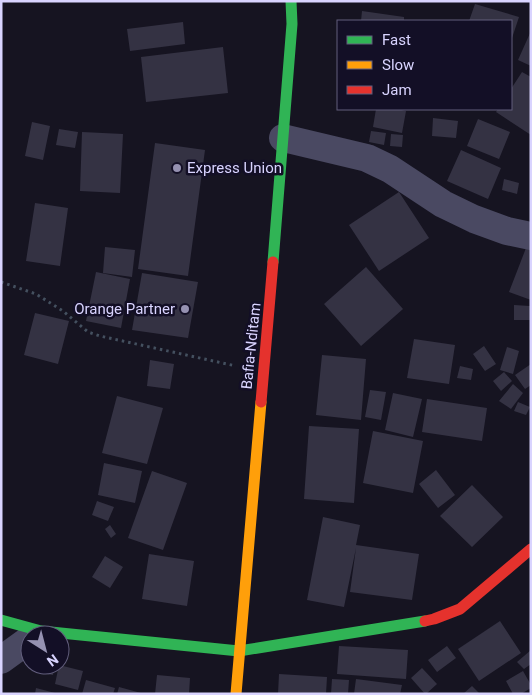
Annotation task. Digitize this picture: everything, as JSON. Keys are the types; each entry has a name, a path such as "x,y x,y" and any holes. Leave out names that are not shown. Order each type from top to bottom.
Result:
{"main road":[{"name":"Bafia-Nditam","path":"236,694 269,320 292,24 291,1"},
{"path":"70,638 239,651 434,619 460,609 531,549"},
{"path":"1,620 20,628"}],"street":[{"path":"283,138 367,158 390,169 443,204 507,231 531,236"},
{"path":"1,660 20,646"}],"path":[{"path":"1,282 36,294 63,311 88,332 263,373"}],"building":[{"path":"475,4 519,17 512,38 512,20 469,20"},
{"path":"362,11 404,17 404,20 361,20"},
{"path":"183,22 185,44 130,51 127,29"},
{"path":"531,31 531,66 518,60"},
{"path":"223,47 228,93 146,102 141,57"},
{"path":"522,72 531,77 531,135 496,112 497,110 512,110 512,87"},
{"path":"376,110 406,111 402,133 373,127"},
{"path":"433,118 458,121 456,138 432,136"},
{"path":"478,119 510,132 499,159 467,146"},
{"path":"32,122 50,126 43,160 25,156"},
{"path":"59,129 78,132 75,148 56,145"},
{"path":"371,131 386,133 384,145 369,142"},
{"path":"82,132 123,134 120,193 80,191"},
{"path":"391,134 403,135 402,147 390,146"},
{"path":"155,143 205,150 188,276 138,269"},
{"path":"461,150 501,168 488,199 447,181"},
{"path":"504,179 519,183 517,194 502,190"},
{"path":"399,192 429,238 379,271 349,225"},
{"path":"35,203 68,208 60,266 26,261"},
{"path":"105,247 135,250 132,277 103,273"},
{"path":"526,248 531,250 531,300 509,292"},
{"path":"366,267 403,309 361,346 324,304"},
{"path":"96,272 130,279 121,328 86,321"},
{"path":"142,273 198,282 188,338 132,330"},
{"path":"514,305 530,306 530,320 514,320"},
{"path":"35,313 69,321 58,364 24,355"},
{"path":"414,339 455,345 449,384 407,378"},
{"path":"484,346 496,364 485,371 473,354"},
{"path":"507,347 519,351 513,374 500,370"},
{"path":"322,355 366,359 361,420 316,415"},
{"path":"150,360 174,364 170,389 147,386"},
{"path":"531,364 531,385 525,389 515,375"},
{"path":"460,366 473,369 471,380 457,378"},
{"path":"504,372 512,381 501,391 493,381"},
{"path":"513,384 523,393 511,409 499,401"},
{"path":"370,390 386,392 381,420 365,417"},
{"path":"393,393 422,399 413,437 385,430"},
{"path":"117,396 163,408 147,464 102,453"},
{"path":"427,399 487,408 482,441 422,432"},
{"path":"518,402 530,407 526,415 514,411"},
{"path":"309,426 359,429 354,503 304,499"},
{"path":"373,431 423,441 413,493 363,483"},
{"path":"104,463 142,471 135,503 98,495"},
{"path":"436,470 455,495 438,508 419,484"},
{"path":"152,471 187,483 163,550 128,538"},
{"path":"472,485 503,517 472,547 440,516"},
{"path":"97,501 114,507 108,521 92,515"},
{"path":"323,517 360,525 356,545 419,554 412,600 350,592 356,548 344,607 307,600"},
{"path":"110,525 116,534 111,538 105,529"},
{"path":"149,554 194,561 187,606 142,599"},
{"path":"105,556 123,567 110,588 92,577"},
{"path":"500,621 521,653 479,681 458,649"},
{"path":"339,646 408,650 406,679 337,674"},
{"path":"447,646 456,658 437,672 428,660"},
{"path":"531,650 531,664 524,669 517,662"},
{"path":"70,668 83,671 78,690 55,684 57,675 70,675"},
{"path":"422,668 437,684 426,694 411,678"},
{"path":"523,671 531,688 521,694 513,694 506,681"},
{"path":"279,674 327,677 326,694 278,694"},
{"path":"157,675 190,678 189,694 155,694"},
{"path":"332,679 349,680 348,694 331,694"},
{"path":"356,679 402,685 400,694 354,694"},
{"path":"86,680 115,688 113,694 82,694"},
{"path":"472,686 480,694 463,694"},
{"path":"119,687 141,693 141,694 117,694"},
{"path":"36,688 55,693 55,694 35,694"}],"traffic: fast":[{"path":"273,262 292,24 291,1"},
{"path":"1,620 41,631 239,651 425,621"}],"traffic: slow":[{"path":"236,694 261,402"}],"traffic: jam":[{"path":"261,402 273,262"},
{"path":"425,621 460,609 531,549"}],"place":[{"name":"Express Union","path":"177,168"},
{"name":"Orange Partner","path":"185,309"}]}
